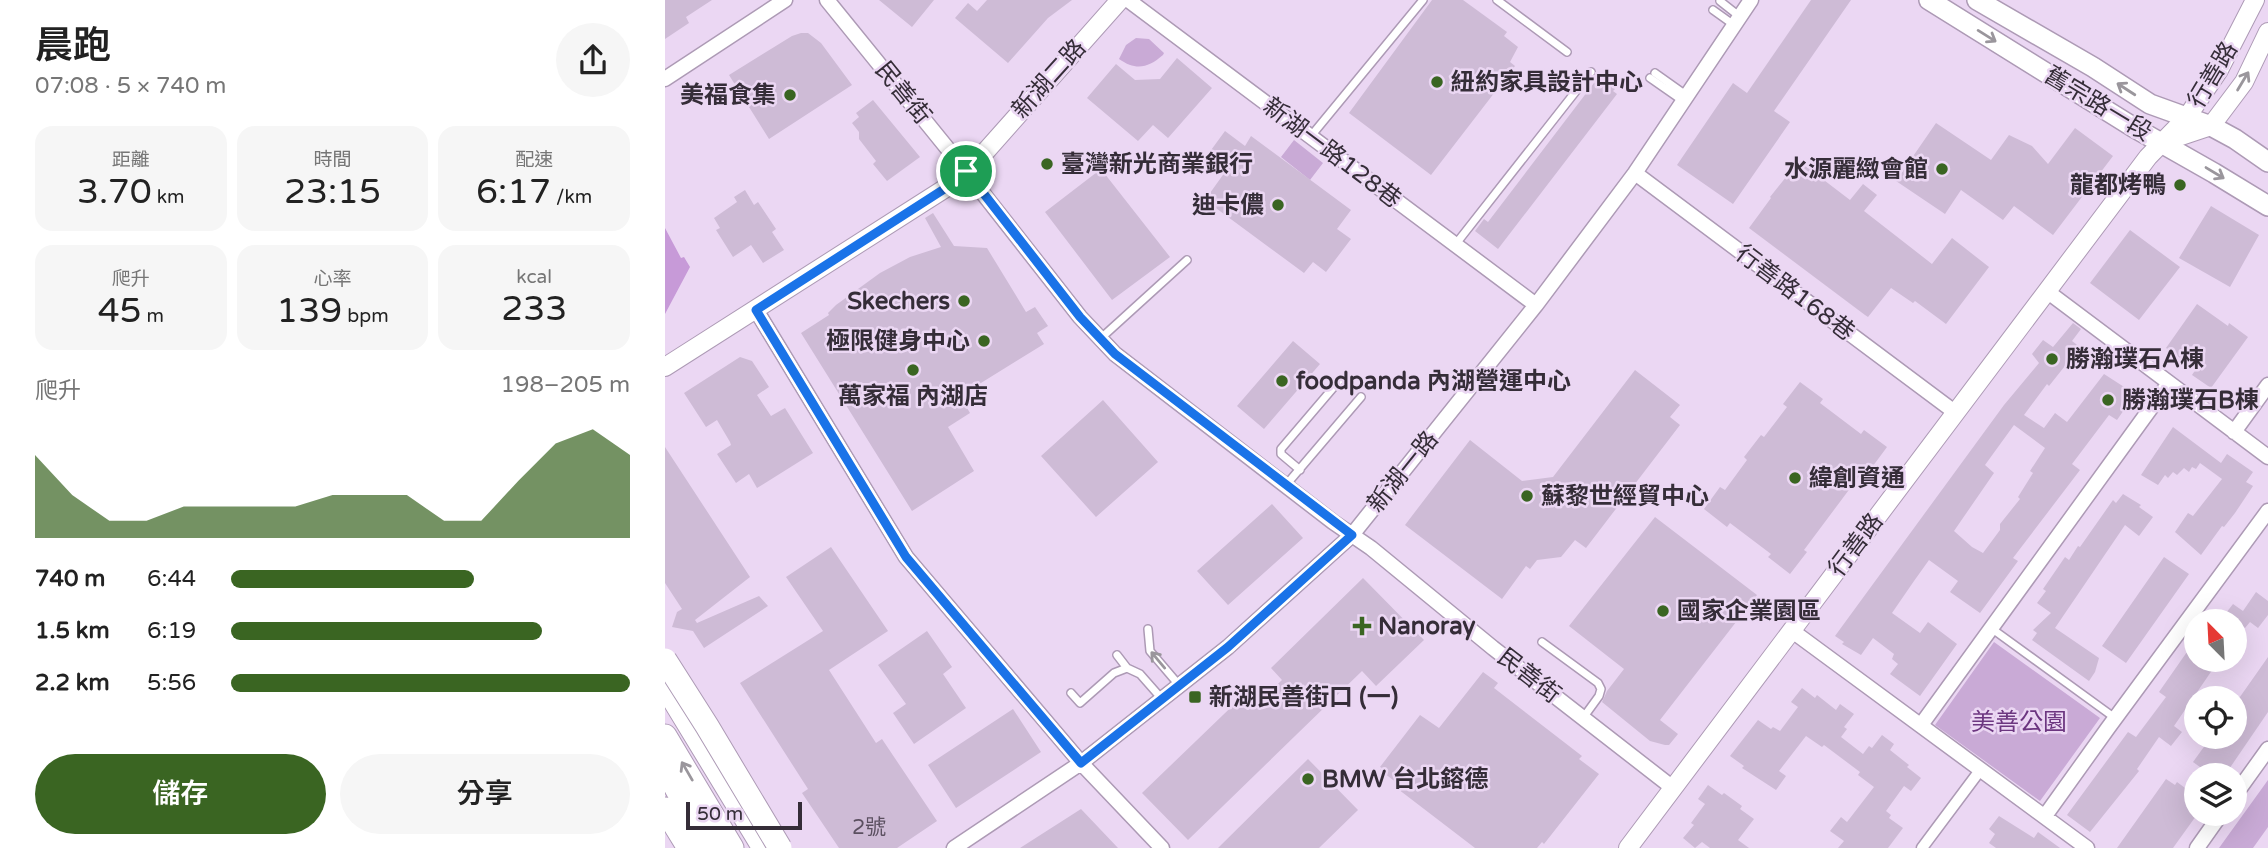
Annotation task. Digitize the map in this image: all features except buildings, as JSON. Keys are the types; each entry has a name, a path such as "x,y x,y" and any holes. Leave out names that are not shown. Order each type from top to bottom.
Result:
{"highway":[{"path":"665,661 782,848"},
{"path":"665,685 764,848"},
{"path":"665,702 757,848"},
{"path":"665,736 732,848"},
{"path":"665,768 709,848"},
{"path":"669,818 689,848"}],"main road":[{"name":"舊宗路一段","path":"1929,0 2133,127 2268,206"},
{"name":"舊宗路一段","path":"1977,0 2093,67 2150,104 2211,126 2268,162"}],"street":[{"path":"665,79 785,0"},
{"name":"民善街","path":"827,0 1080,317 1115,354 1352,535 1673,788"},
{"name":"新湖二路","path":"665,367 952,184 1120,0"},
{"name":"新湖一路128巷","path":"1128,0 1536,306"},
{"name":"新湖一路","path":"954,848 1081,763 1228,647 1352,535 1536,306 1635,173 1752,0"},
{"name":"行善路","path":"1628,848 2161,142 2187,117 2219,70 2255,0"},
{"name":"行善路","path":"2161,142 2211,126 2244,82 2268,32"},
{"name":"行善路168巷","path":"1635,173 1956,413"},
{"path":"2048,292 2268,457"},
{"path":"756,310 906,557 1081,763 1162,848"},
{"path":"1921,725 2169,383"},
{"path":"2234,432 2268,385"},
{"path":"2045,816 2268,512"},
{"path":"1791,630 2087,848"},
{"path":"2247,778 2268,749"},
{"path":"1922,848 1981,769"},
{"path":"2197,848 2213,826"}],"lane":[{"path":"1310,136 1423,0"},
{"path":"1497,0 1567,52"},
{"path":"1720,1 1737,21"},
{"path":"1713,10 1737,21"},
{"path":"1455,245 1591,72"},
{"path":"1653,76 1684,98"},
{"path":"1100,339 1187,260"},
{"path":"1300,470 1281,454 1282,449 1339,381"},
{"path":"1286,486 1361,397"},
{"path":"1991,628 2115,718"},
{"path":"1148,629 1150,651 1180,685"},
{"path":"1542,642 1598,683 1601,689 1599,696 1583,718"},
{"path":"1117,655 1127,668 1139,674 1162,699"},
{"path":"1071,693 1080,704 1114,673 1127,668"}],"green space":[{"path":"1136,38 1149,39 1163,55 1142,66 1131,65 1119,59 1126,45"},
{"path":"1294,140 1323,163 1310,180 1281,157"},
{"name":"美善公園","path":"1994,642 2100,718 2040,801 1935,725"},
{"path":"2268,780 2268,827 2253,848 2219,848 2235,826 2247,826 2247,809"}],"shaded area":[{"path":"665,228 681,258 684,257 690,267 665,314"}],"place":[{"name":"紐約家具設計中心","path":"1437,82"},
{"name":"美福食集","path":"790,95"},
{"name":"臺灣新光商業銀行","path":"1047,164"},
{"name":"水源麗緻會館","path":"1942,169"},
{"name":"龍都烤鴨","path":"2180,185"},
{"name":"迪卡儂","path":"1278,205"},
{"name":"Skechers","path":"964,301"},
{"name":"極限健身中心","path":"984,341"},
{"name":"勝瀚璞石A棟","path":"2052,359"},
{"name":"萬家福 內湖店","path":"913,370"},
{"name":"foodpanda 內湖營運中心","path":"1282,381"},
{"name":"勝瀚璞石B棟","path":"2108,400"},
{"name":"緯創資通","path":"1795,478"},
{"name":"蘇黎世經貿中心","path":"1527,496"},
{"name":"國家企業園區","path":"1663,611"},
{"name":"Nanoray","path":"1362,626"},
{"name":"新湖民善街口 (一)","path":"1195,697"},
{"name":"BMW 台北鎔德","path":"1308,779"}],"route":[{"path":"966,171 1080,317 1115,354 1352,535 1228,647 1081,763 906,557 756,310 952,184 966,171"}]}
